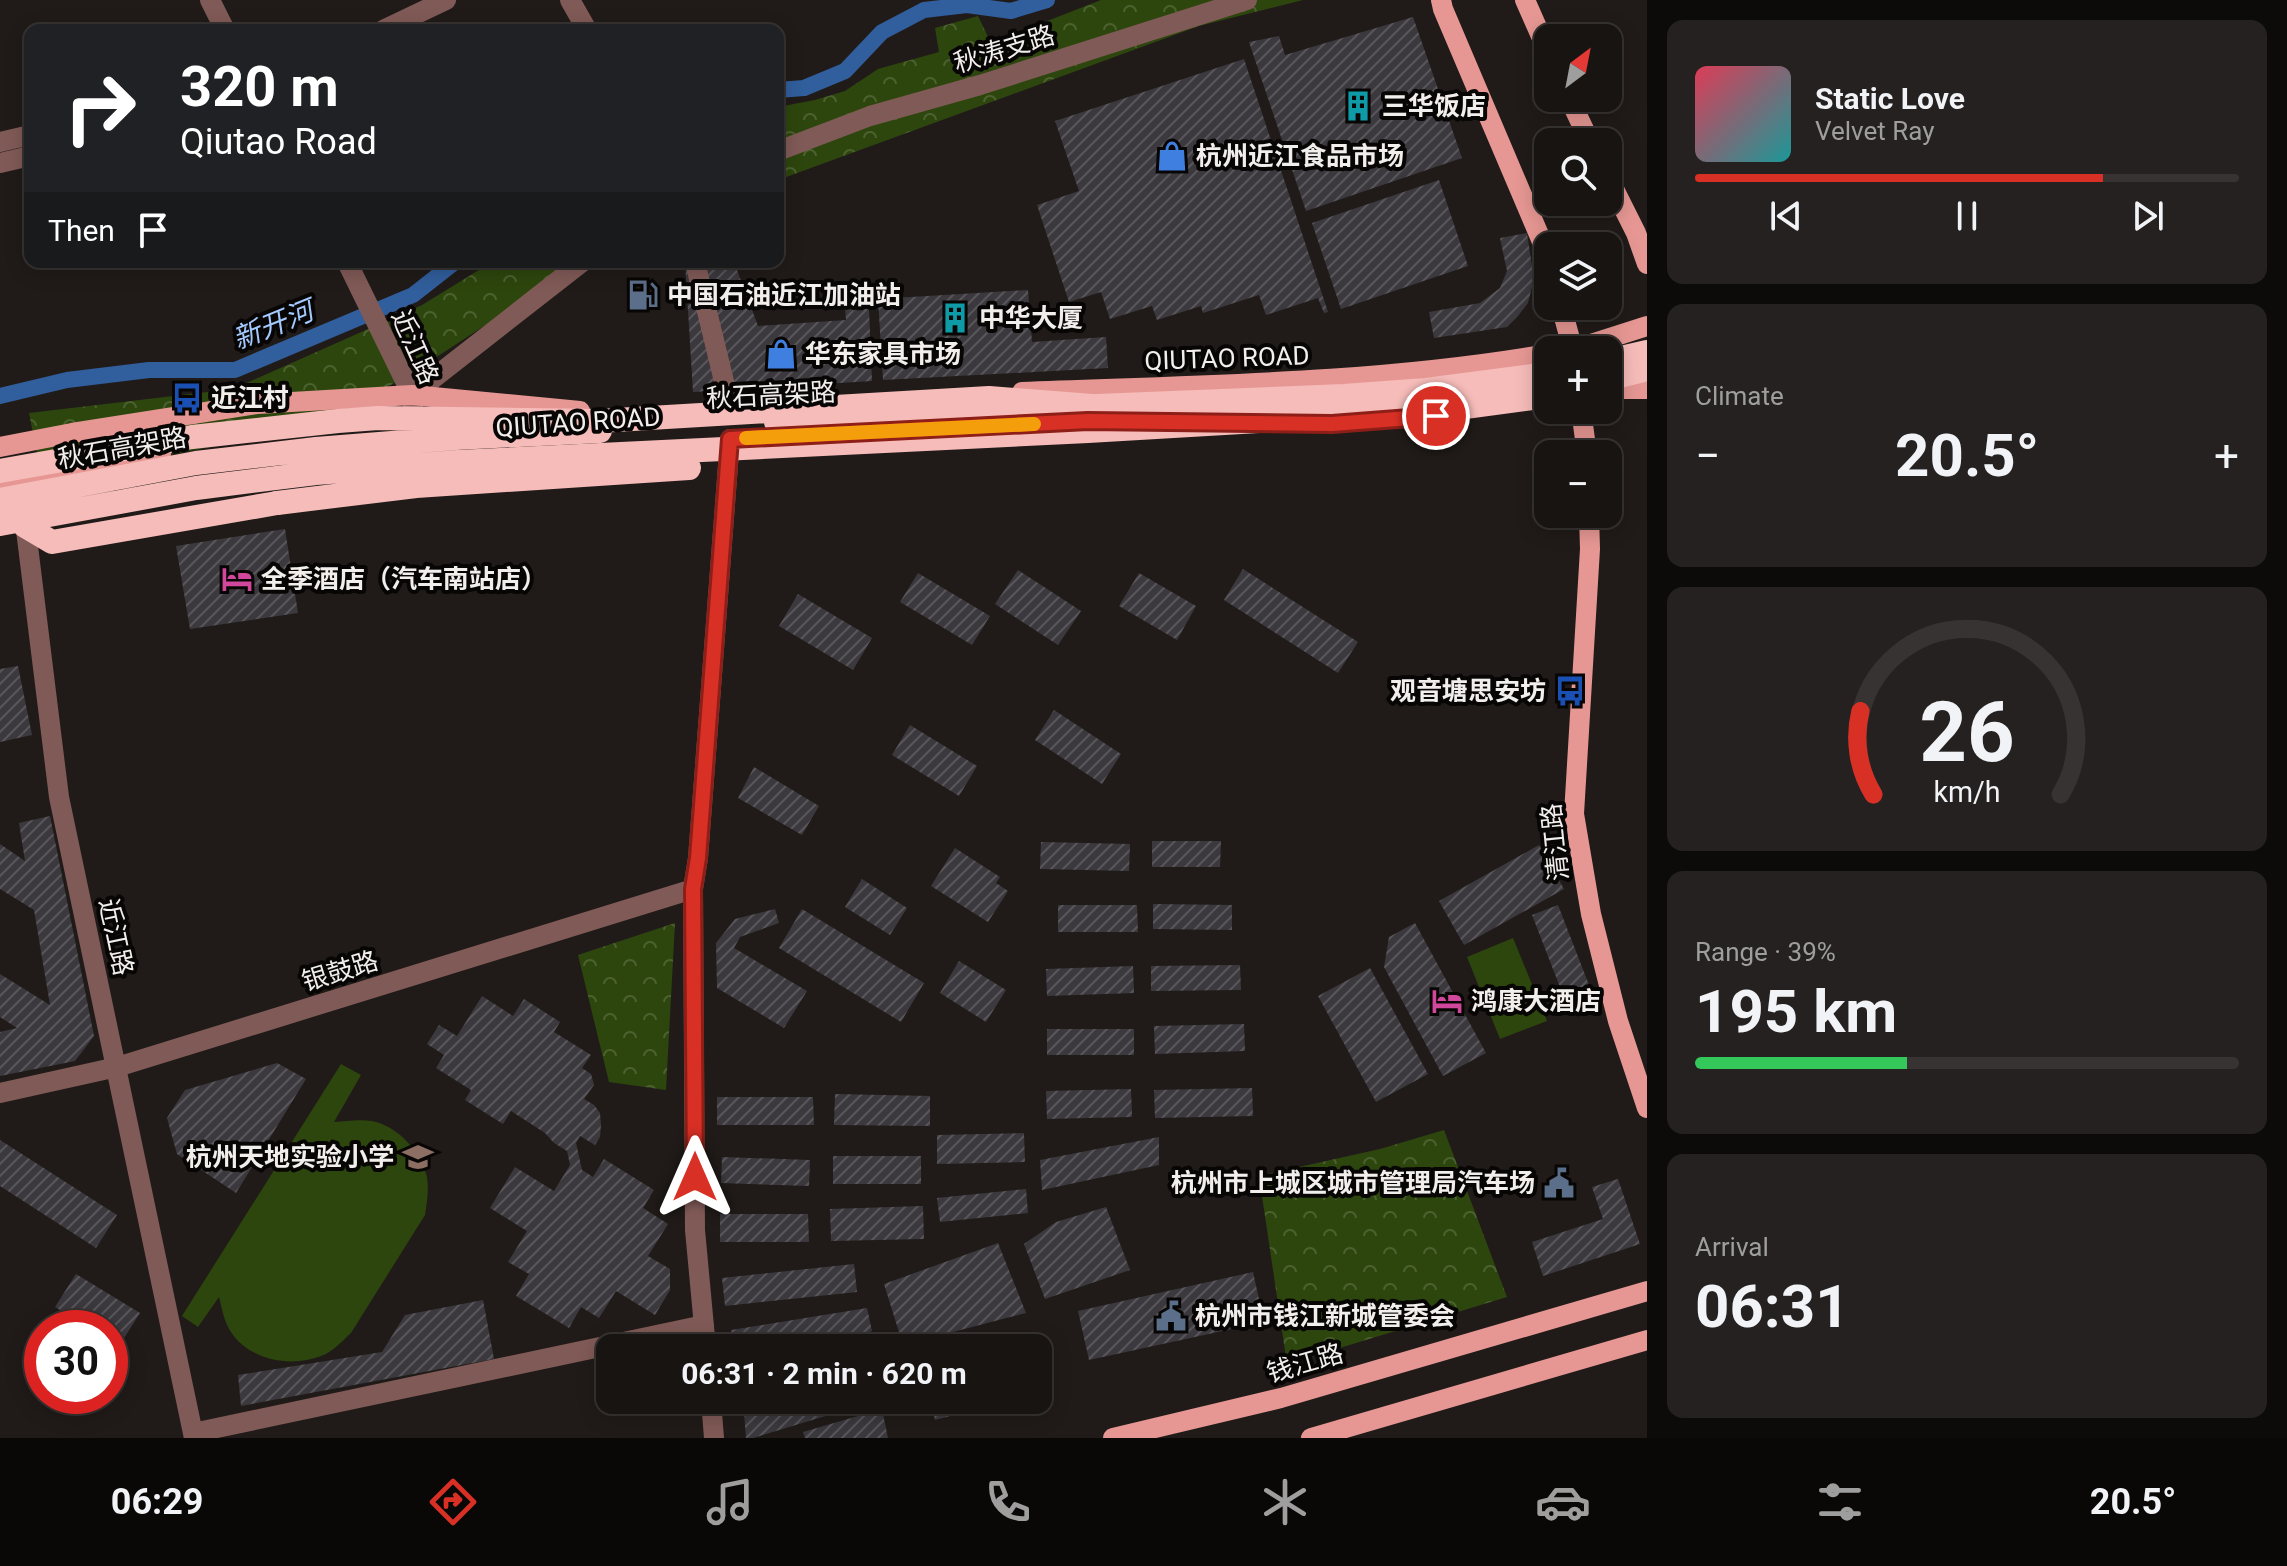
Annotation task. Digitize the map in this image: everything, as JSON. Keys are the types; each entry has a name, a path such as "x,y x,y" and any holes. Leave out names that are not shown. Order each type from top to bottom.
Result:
{"highway":[{"path":"1622,358 1647,352"},
{"path":"1622,375 1647,369"},
{"name":"秋石高架路","path":"0,500 196,463 329,447 455,438 1344,396 1426,390 1534,376"},
{"path":"10,476 192,437 378,418 599,421 989,398 1092,406"},
{"name":"秋石高架路","path":"0,524 196,488 316,473 458,462 1450,409 1534,398"},
{"path":"25,526 52,542 277,503 416,486 858,453 1155,435 1223,423"}],"main road":[{"path":"1441,0 1538,232"},
{"path":"1525,0 1536,24"},
{"path":"1622,205 1647,264"},
{"path":"1616,336 1647,326"},
{"name":"QIUTAO ROAD","path":"0,485 10,476 246,441 414,425 887,397 1357,378 1438,371 1534,356"},
{"path":"1622,389 1647,389"},
{"path":"8,445 257,404 412,395 604,413"},
{"name":"QIUTAO ROAD","path":"0,531 142,494 347,464 730,439 1088,421 1332,424 1490,410 1534,399"},
{"name":"清江路","path":"1589,528 1574,814 1591,914 1618,1021 1647,1108"},
{"name":"钱江路","path":"1113,1438 1281,1398 1647,1291"},
{"path":"1311,1438 1647,1340"}],"street":[{"path":"210,0 222,24"},
{"path":"396,24 446,0"},
{"path":"570,0 584,24"},
{"name":"秋涛支路","path":"784,149 870,116 980,85 1247,0"},
{"path":"0,142 24,136"},
{"path":"0,163 24,157"},
{"name":"近江路","path":"349,268 412,395 418,458"},
{"path":"412,395 574,268"},
{"path":"696,268 730,406"},
{"path":"705,1334 695,1230 693,889 730,439"},
{"name":"近江路","path":"8,445 10,476 25,526 59,797 193,1435"},
{"name":"银鼓路","path":"0,1093 117,1067 693,889"},
{"path":"193,1435 704,1325"},
{"path":"712,1414 714,1438"}],"green space":[{"path":"1101,0 1303,0 1199,26 784,178 784,106 845,91 878,69 939,52 935,28 978,16 991,43"},
{"path":"482,268 573,268 412,373 316,427 42,479 29,413 233,389 422,305"},
{"path":"675,923 666,1090 609,1082 578,955"},
{"path":"1513,938 1547,1021 1500,1039 1467,957"},
{"path":"341,1064 361,1075 334,1122 372,1121 391,1128 407,1142 420,1158 427,1177 425,1215 351,1333 341,1343 309,1360 272,1359 239,1342 227,1324 219,1297 198,1327 182,1316"},
{"path":"1444,1130 1507,1297 1287,1364 1259,1176 1380,1149"}],"building":[{"name":"三华饭店","path":"1413,17 1462,158 1306,211 1249,42 1279,36 1285,55"},
{"name":"杭州近江食品市场","path":"1244,59 1328,312 1324,313 1318,298 1266,315 1259,295 1203,313 1201,306 1157,320 1152,306 1110,319 1101,292 1069,302 1037,205 1079,191 1055,121"},
{"path":"1439,180 1468,266 1341,309 1312,223"},
{"path":"1527,233 1534,279 1528,303 1507,327 1434,338 1429,312 1480,303 1500,288 1507,271 1500,238"},
{"name":"华东家具市场","path":"685,268 736,268 758,326 846,320 845,308 869,309 872,381 693,392"},
{"name":"中华大厦","path":"1028,290 1032,342 1106,337 1108,368 883,380 878,299"},
{"name":"全季酒店（汽车南站店）","path":"285,529 298,613 190,629 176,546"},
{"path":"1243,569 1358,642 1338,673 1224,600"},
{"path":"1018,570 1081,611 1058,645 995,604"},
{"path":"918,573 990,616 972,645 900,602"},
{"path":"1139,573 1196,606 1177,640 1119,606"},
{"path":"798,594 872,638 853,670 779,626"},
{"path":"18,666 32,735 0,742 0,669"},
{"path":"1054,710 1121,754 1102,784 1035,740"},
{"path":"910,725 977,766 959,796 892,755"},
{"path":"754,767 819,806 802,835 738,798"},
{"path":"50,816 94,1036 75,1061 0,1076 0,1032 17,1028 0,1017 0,974 50,1005 34,910 0,889 0,844 25,861 19,823"},
{"path":"1152,841 1221,841 1220,867 1152,867"},
{"path":"1041,842 1130,844 1129,871 1040,869"},
{"path":"1539,845 1564,889 1464,945 1439,901"},
{"path":"955,848 1000,877 996,883 1008,891 988,922 931,886"},
{"path":"862,879 907,908 890,935 845,907"},
{"path":"1153,904 1232,905 1232,930 1153,929"},
{"path":"1058,905 1137,905 1138,932 1058,932"},
{"path":"1558,905 1589,985 1563,995 1532,915"},
{"path":"775,909 779,923 740,937 734,948 807,991 784,1028 717,988 716,943 735,919"},
{"path":"802,909 924,983 901,1022 779,948"},
{"path":"1415,923 1486,1053 1443,1076 1384,967 1389,937"},
{"path":"959,961 1006,990 986,1022 940,993"},
{"path":"1240,965 1241,990 1151,991 1151,966"},
{"path":"1133,966 1134,993 1047,996 1046,969"},
{"path":"1370,968 1428,1074 1376,1102 1318,996"},
{"path":"482,996 513,1016 524,999 560,1022 554,1032 591,1055 582,1068 591,1074 594,1085 584,1099 600,1113 601,1125 600,1137 595,1145 580,1136 576,1143 582,1170 593,1177 604,1159 654,1190 643,1208 668,1224 648,1256 670,1269 670,1290 655,1315 616,1291 599,1318 581,1307 569,1328 516,1296 529,1274 508,1262 527,1231 490,1208 515,1167 554,1191 570,1165 567,1151 545,1133 511,1111 503,1124 465,1100 471,1090 436,1068 444,1055 427,1044 439,1025 457,1036"},
{"path":"1244,1024 1245,1051 1155,1054 1154,1026"},
{"path":"1047,1029 1134,1029 1134,1055 1047,1055"},
{"path":"277,1063 306,1079 236,1193 177,1154 167,1118 185,1090"},
{"path":"1252,1088 1253,1116 1155,1118 1154,1090"},
{"path":"1131,1089 1132,1117 1047,1119 1046,1091"},
{"path":"835,1094 930,1096 930,1126 834,1125"},
{"path":"717,1097 813,1097 814,1125 717,1125"},
{"path":"1024,1133 1025,1162 937,1164 937,1135"},
{"path":"1159,1137 1159,1165 1042,1190 1040,1160"},
{"path":"0,1140 117,1215 96,1248 0,1186"},
{"path":"833,1156 921,1156 921,1184 833,1184"},
{"path":"722,1157 810,1160 809,1186 721,1183"},
{"path":"1618,1179 1640,1244 1543,1276 1532,1242 1603,1219 1592,1187"},
{"path":"1026,1189 1028,1213 940,1222 937,1198"},
{"path":"923,1206 924,1239 831,1241 830,1209"},
{"path":"1106,1207 1130,1270 1045,1299 1024,1244 1056,1222"},
{"path":"720,1214 808,1214 809,1242 720,1242"},
{"path":"998,1243 1026,1313 945,1334 900,1334 884,1284"},
{"path":"854,1264 857,1292 725,1306 722,1278"},
{"name":"杭州市钱江新城管委会","path":"1253,1272 1264,1322 1089,1360 1078,1311"},
{"path":"76,1274 140,1313 128,1332 128,1310 60,1310 55,1307"},
{"path":"483,1300 494,1359 241,1406 238,1375 382,1352 405,1315"},
{"path":"867,1308 872,1331 862,1334 731,1334 731,1330"},
{"path":"744,1414 832,1414 753,1438 746,1438"},
{"path":"865,1414 883,1414 888,1438 805,1438 803,1432"},
{"path":"934,1414 958,1414 935,1420"}],"waterway":[{"name":"新开河","path":"784,90 804,88 845,71 882,32 924,10 967,5 1011,11 1047,0"},
{"name":"新开河","path":"0,396 67,380 149,370 235,370 413,295 447,268"}],"slow traffic":[{"path":"746,438 1034,424"}],"place":[{"name":"三华饭店","path":"1358,106"},
{"name":"杭州近江食品市场","path":"1172,156"},
{"name":"中国石油近江加油站","path":"643,295"},
{"name":"中华大厦","path":"955,318"},
{"name":"华东家具市场","path":"781,354"},
{"name":"近江村","path":"187,398"},
{"name":"全季酒店（汽车南站店）","path":"237,579"},
{"name":"观音塘思安坊","path":"1570,691"},
{"name":"鸿康大酒店","path":"1447,1001"},
{"name":"杭州天地实验小学","path":"418,1157"},
{"name":"杭州市上城区城市管理局汽车场","path":"1559,1183"},
{"name":"杭州市钱江新城管委会","path":"1171,1316"}],"route":[{"path":"695,1177 693,889 698,858 730,439 1088,421 1332,424 1436,416"}]}
